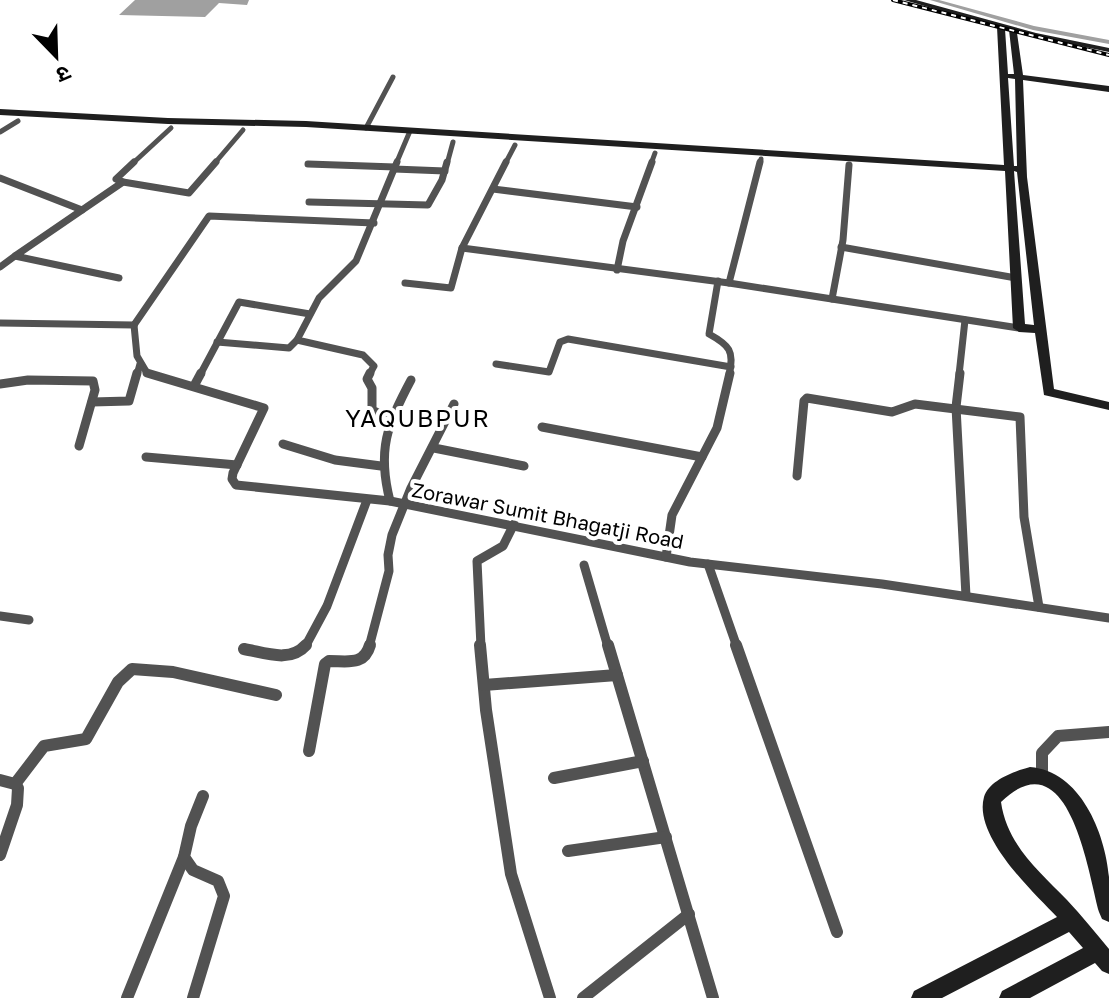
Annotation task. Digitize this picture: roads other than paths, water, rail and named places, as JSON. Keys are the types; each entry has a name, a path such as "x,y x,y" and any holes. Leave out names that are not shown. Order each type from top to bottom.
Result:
{"street":[{"path":"908,0 1013,29 1109,50"},
{"path":"1001,26 1019,328"},
{"path":"1013,29 1019,77 1022,173 1048,392 1109,406"},
{"path":"1004,76 1109,89"},
{"path":"366,128 393,77"},
{"path":"0,112 167,126 366,128 453,142 1008,171"},
{"path":"0,120 408,135 1022,173"},
{"path":"0,132 18,121"},
{"path":"167,126 116,179 189,193 243,130"},
{"path":"217,342 289,348 297,340 319,298 356,261 408,135"},
{"path":"309,202 428,205 445,171 453,142"},
{"path":"405,283 450,289 462,248 515,145"},
{"path":"617,270 623,241 655,153"},
{"path":"729,283 761,159"},
{"path":"308,164 445,171"},
{"path":"832,299 849,165"},
{"path":"0,178 82,210"},
{"path":"0,267 123,182"},
{"path":"493,189 637,207"},
{"path":"92,402 129,401 140,364 134,325 209,216 374,223"},
{"path":"841,247 1016,278"},
{"path":"462,248 718,281 1040,329"},
{"path":"15,256 119,278"},
{"path":"666,557 672,515 717,428 731,367 732,351 728,344 709,334 718,281"},
{"path":"194,386 239,302 310,314"},
{"path":"965,320 956,407 966,596"},
{"path":"0,323 134,325"},
{"path":"496,364 549,372 560,342 568,339 731,367"},
{"path":"297,340 363,355 374,366 367,379 372,388 372,410 392,420"},
{"path":"140,364 147,373 264,408 237,465 146,457"},
{"path":"0,384 28,380 96,383 79,446"},
{"path":"390,501 380,454 411,380"},
{"path":"797,476 804,401 807,398 892,412 915,404 1020,417 1024,517 1039,607"},
{"path":"309,751 326,662 361,661 367,656 389,571 387,562 393,530 454,404"},
{"path":"542,427 702,457"},
{"path":"283,444 335,460 381,466"},
{"path":"434,448 524,466"},
{"name":"Zorawar Sumit Bhagatji Road","path":"237,465 232,479 236,485 390,501 708,564 966,596 1109,618"},
{"path":"244,649 291,655 303,650 324,613 367,500"},
{"path":"514,524 503,546 477,561 484,685 511,874 550,998"},
{"path":"708,564 837,932"},
{"path":"584,565 713,998"},
{"path":"0,616 29,620"},
{"path":"15,784 44,746 86,739 118,682 132,669 138,667 173,672 276,695"},
{"path":"484,685 617,675"},
{"path":"1042,776 1042,753 1058,736 1086,731 1109,732"},
{"path":"554,778 643,761"},
{"path":"1009,998 1103,957 1029,876 1003,839 992,813 992,799 1004,785 1034,774 1053,779 1068,795 1083,817 1109,912"},
{"path":"0,780 15,784 18,788 17,805 0,855"},
{"path":"127,998 184,857 191,826 203,796"},
{"path":"568,851 666,837"},
{"path":"184,857 193,870 218,881 224,896 193,998"},
{"path":"583,998 689,914"},
{"path":"921,998 1072,920"}],"waterway":[{"path":"933,0 1033,28 1109,42"}],"railway":[{"path":"893,0 1109,55"}],"district":[{"name":"YAQUBPUR","path":"418,417"}]}
